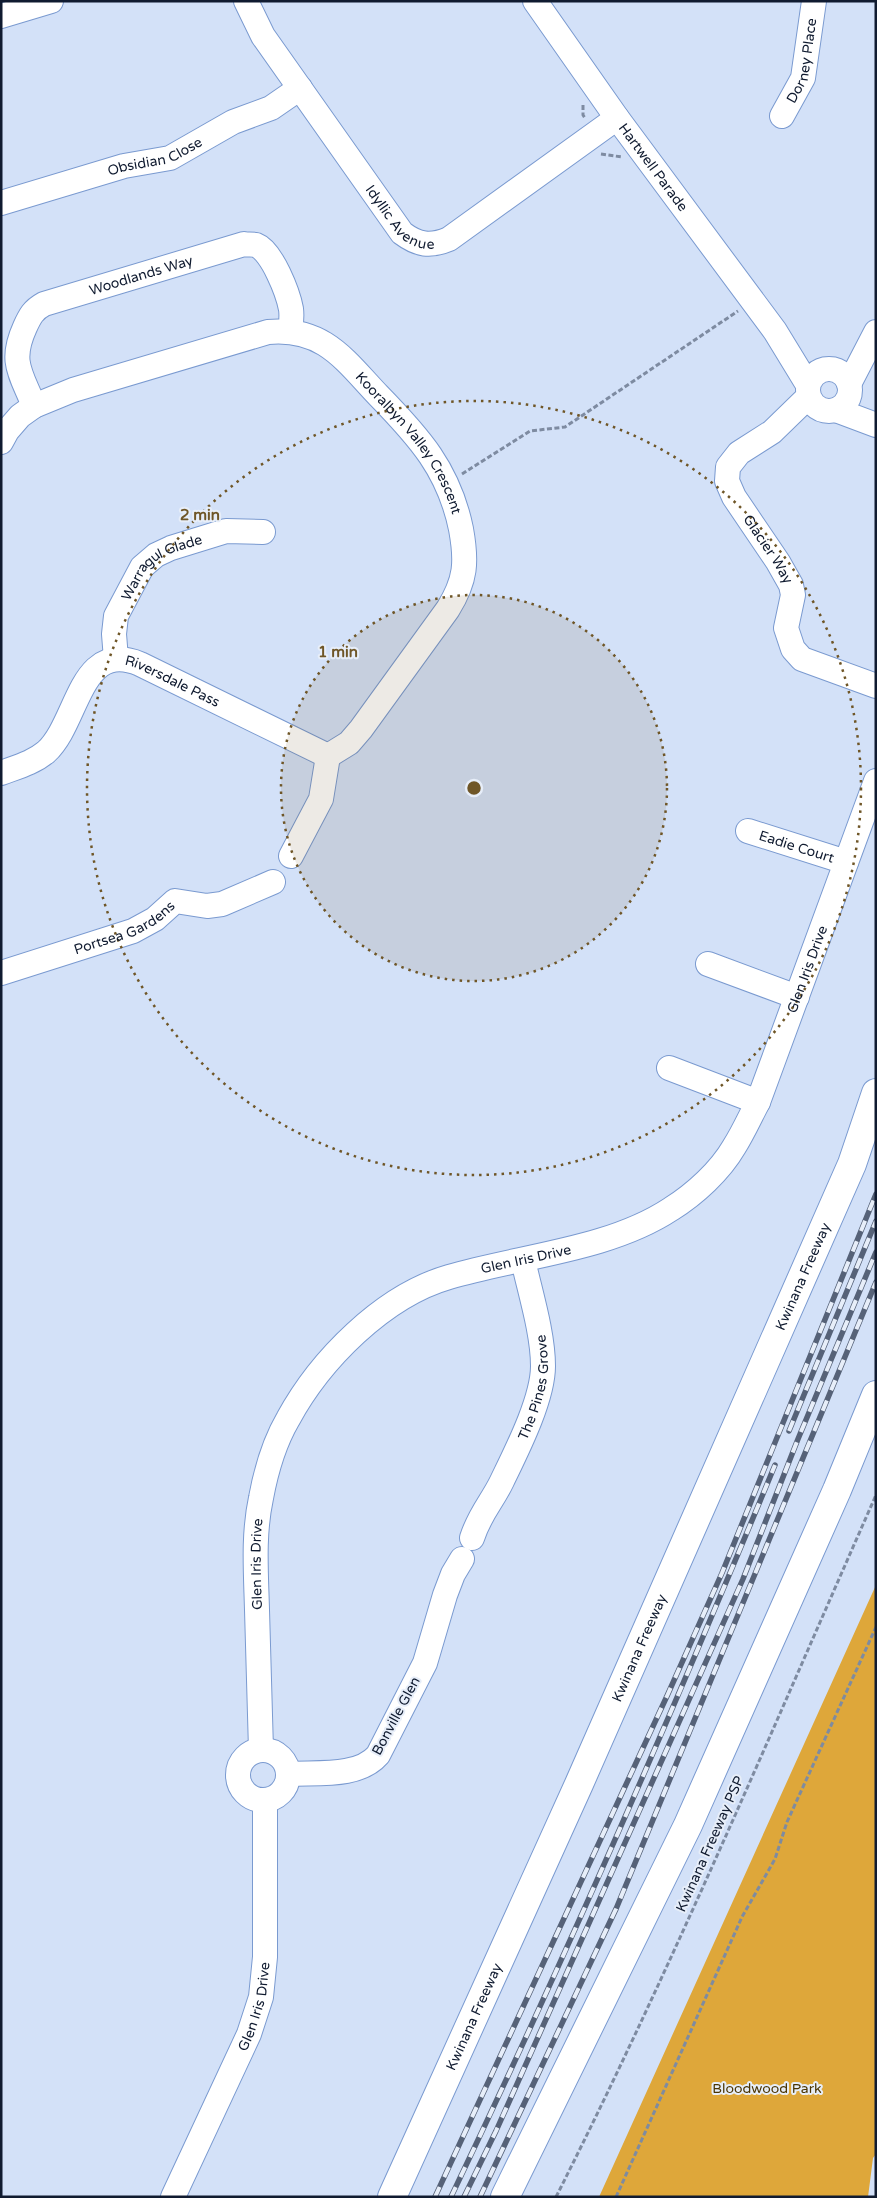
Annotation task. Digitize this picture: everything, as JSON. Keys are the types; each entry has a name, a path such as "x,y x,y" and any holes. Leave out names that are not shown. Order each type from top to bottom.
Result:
{"highway":[{"name":"Kwinana Freeway","path":"392,2197 579,1784 852,1164 876,1093"},
{"path":"505,2197 688,1825 837,1490 876,1395"}],"street":[{"path":"1,16 51,1"},
{"name":"Idyllic Avenue","path":"246,1 263,36 402,233 413,241 424,245 437,244 449,239 617,118"},
{"name":"Hartwell Parade","path":"535,1 617,118 775,331 828,391"},
{"name":"Dorney Place","path":"782,116 803,78 814,1"},
{"name":"Obsidian Close","path":"1,203 124,166 170,158 233,122 271,108 300,88"},
{"name":"Woodlands Way","path":"34,406 17,363 16,352 21,336 36,308 244,244 256,245 265,251 270,258 287,293 292,310 290,332"},
{"name":"Kooralbyn Valley Crescent","path":"1,442 7,431 20,416 34,406 73,390 268,332 290,332 306,335 328,345 344,359 431,454 448,484 456,505 465,554 464,576 458,593 361,729 349,743 328,756"},
{"name":"Glacier Way","path":"876,332 851,357 828,391 772,432 739,453 733,459 726,474 729,488 791,585 793,595 786,628 793,649 808,661 876,686"},
{"path":"828,391 876,424"},
{"name":"Warragul Glade","path":"116,659 114,634 116,616 142,567 156,555 171,548 226,531 263,532"},
{"name":"Riversdale Pass","path":"1,773 34,761 47,751 59,735 92,670 104,662 116,659 128,659 140,664 328,756"},
{"path":"291,856 321,799 328,756"},
{"name":"Glen Iris Drive","path":"261,1750 255,1534 261,1498 271,1458 286,1421 308,1384 338,1350 369,1321 387,1307 409,1295 447,1277 523,1260 620,1234 670,1210 696,1191 734,1148 758,1102 876,780"},
{"name":"Eadie Court","path":"748,831 846,862"},
{"name":"Portsea Gardens","path":"1,973 133,931 155,919 176,902 207,906 222,904 274,882"},
{"path":"708,964 797,996"},
{"path":"669,1068 758,1102"},
{"name":"The Pines Grove","path":"472,1538 478,1518 502,1482 532,1413 541,1383 542,1351 523,1260"},
{"name":"Bonville Glen","path":"288,1774 347,1770 363,1766 374,1760 381,1750 425,1663 452,1574 462,1559"},
{"path":"261,1750 271,1751 279,1756 285,1764 288,1774 287,1783 282,1792 274,1798 264,1800 255,1799 246,1794 240,1786 237,1777 243,1758 251,1752 261,1750"},
{"name":"Glen Iris Drive","path":"173,2197 249,2034 261,1997 265,1957 264,1800"}],"path":[{"path":"448,484 530,431 565,427 753,301"},
{"name":"Kwinana Freeway PSP","path":"556,2197 599,2112 688,1923 876,1495"},
{"path":"616,2197 742,1917 775,1859 787,1822 799,1800 876,1627"}],"green space":[{"name":"Bloodwood Park","path":"876,1585 876,2154 873,2158 868,2197 599,2197"}],"railway":[{"path":"435,2197 722,1573 876,1194"},
{"path":"789,1431 876,1221"},
{"path":"464,2197 496,2131 743,1579 798,1439 876,1252"},
{"path":"480,2197 616,1909 876,1282"},
{"path":"451,2197 536,2016 618,1833 698,1650 775,1465"}]}
